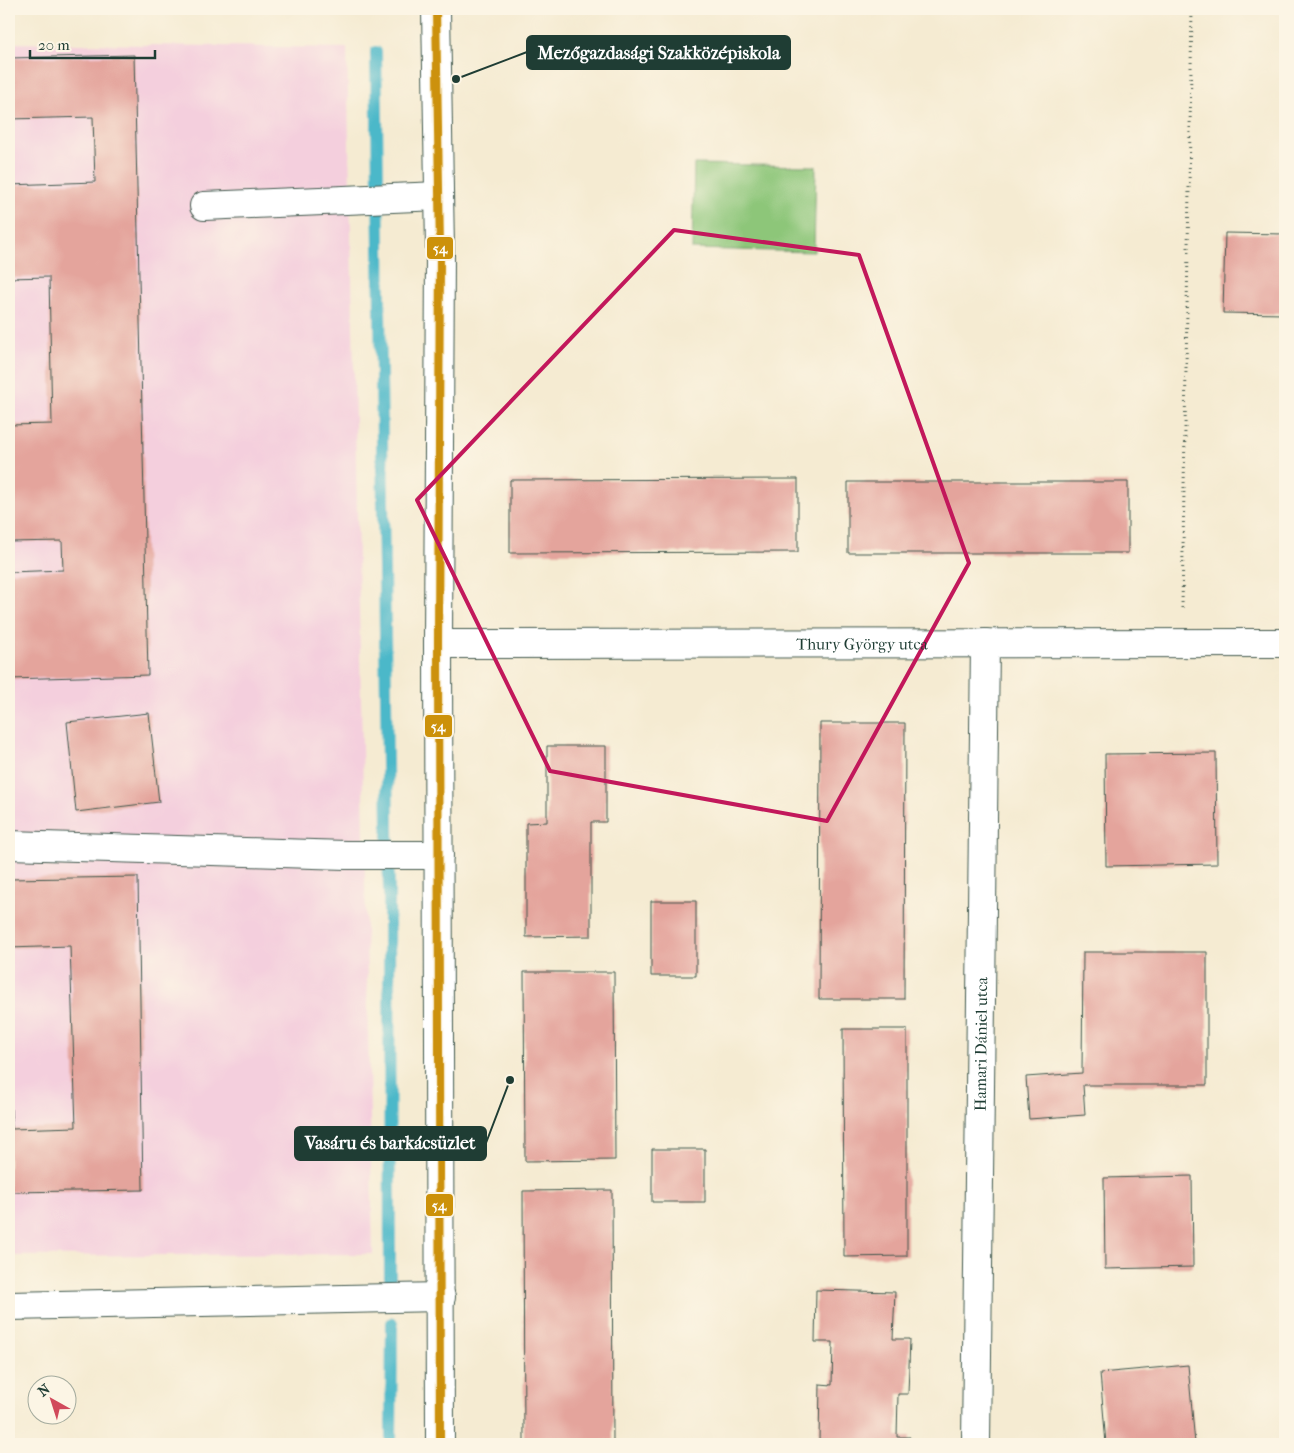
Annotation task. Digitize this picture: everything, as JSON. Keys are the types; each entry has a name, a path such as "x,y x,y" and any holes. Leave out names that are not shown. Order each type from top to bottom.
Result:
{"street":[{"path":"436,9 439,196 440,1444"},
{"path":"204,206 439,196"},
{"name":"Hamari Dániel utca","path":"976,1444 985,643"},
{"name":"Thury György utca","path":"438,644 1285,643"},
{"path":"9,845 346,856 439,855"},
{"path":"9,1306 440,1297"}],"path":[{"path":"1182,643 1192,9"}],"highlighted area":[{"path":"674,230 859,255 969,563 827,821 550,771 417,500"}],"shaded area":[{"path":"9,43 347,48 373,1254 9,1256"}],"green space":[{"path":"694,164 816,166 814,252 692,249"}],"building":[{"path":"134,55 148,675 9,679 9,572 63,570 62,541 9,542 9,425 52,424 49,277 9,278 9,185 95,182 93,117 9,119 9,58"},
{"path":"1225,233 1285,234 1285,314 1223,313"},
{"path":"798,479 798,552 510,553 510,480"},
{"path":"848,482 1128,482 1128,553 848,553"},
{"path":"149,713 159,802 76,812 67,722"},
{"path":"820,723 905,723 904,999 819,999"},
{"path":"547,746 606,746 606,822 591,822 591,936 526,937 526,823 547,822"},
{"path":"1216,753 1217,864 1106,866 1105,754"},
{"path":"138,877 143,1190 9,1192 9,1062 12,1129 76,1127 70,946 9,948 9,879"},
{"path":"651,901 696,901 696,976 651,976"},
{"path":"1083,952 1207,952 1207,1085 1083,1085 1085,1115 1029,1119 1026,1077 1082,1073"},
{"path":"524,972 614,972 615,1160 525,1161"},
{"path":"843,1029 907,1029 907,1256 844,1257"},
{"path":"652,1149 705,1149 705,1202 652,1202"},
{"path":"1192,1176 1193,1267 1105,1269 1104,1178"},
{"path":"612,1190 613,1444 524,1444 523,1191"},
{"path":"816,1290 895,1292 893,1339 910,1339 908,1394 898,1394 897,1437 910,1437 909,1444 833,1444 833,1441 819,1441 820,1384 832,1385 833,1342 815,1342"},
{"path":"1188,1365 1195,1444 1106,1444 1100,1373"}],"waterway":[{"path":"376,52 389,892 390,1278"},
{"path":"391,1444 392,1323"}],"transit line":[{"name":"54","path":"436,9 440,250 438,644 440,1444"}],"place":[{"name":"Mezőgazdasági Szakközépiskola","path":"456,79"},
{"name":"Vasáru és barkácsüzlet","path":"510,1080"}]}
